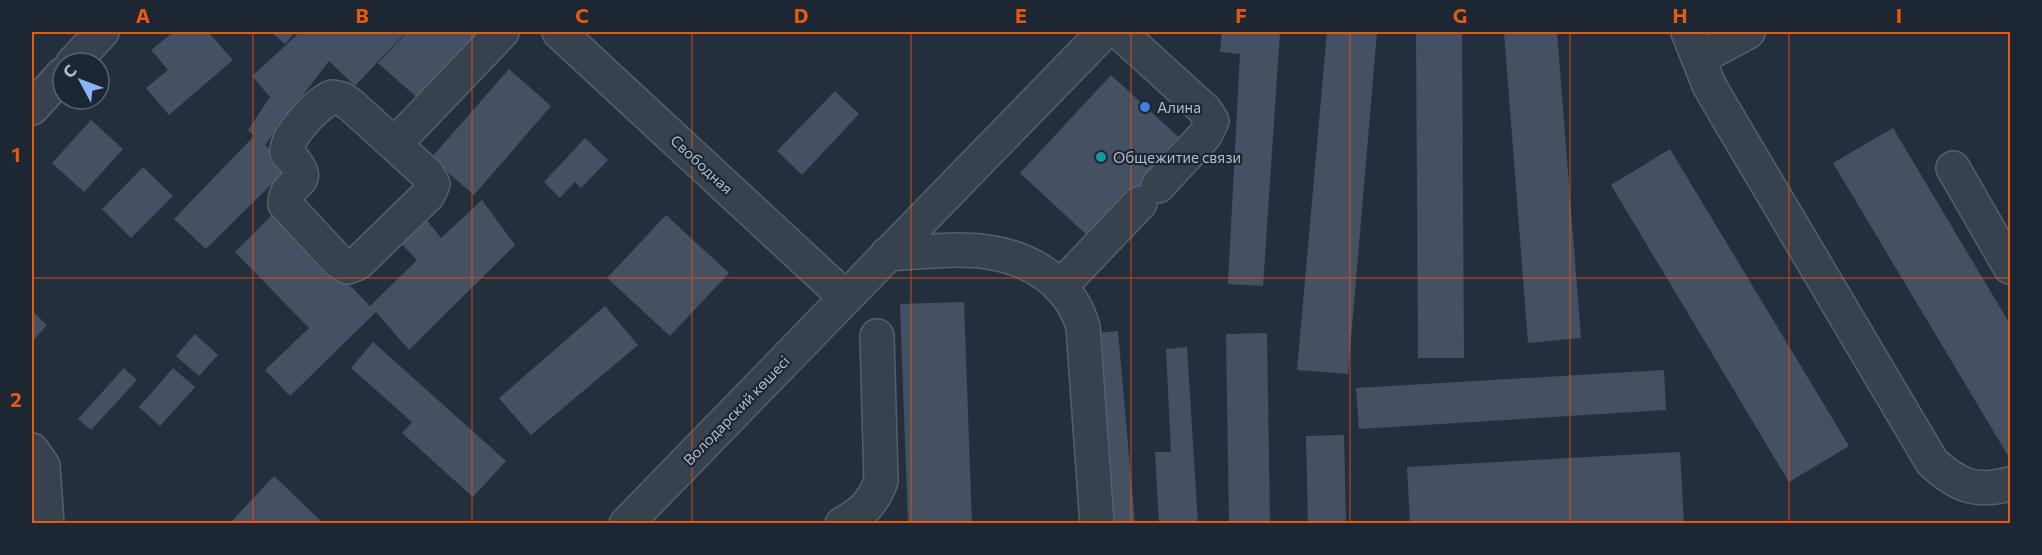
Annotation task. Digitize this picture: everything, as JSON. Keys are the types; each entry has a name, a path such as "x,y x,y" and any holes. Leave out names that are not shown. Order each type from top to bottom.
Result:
{"street":[{"path":"84,51 102,32"},
{"path":"395,144 502,32"},
{"name":"Свободная","path":"559,32 845,297"},
{"name":"Володарский көшесі","path":"626,524 1104,32"},
{"path":"1060,287 1205,135 1212,121 1205,110 1119,32"},
{"path":"1748,32 1694,45 1709,85 1724,111 1932,462 1963,485 1982,489 2010,484"},
{"path":"32,108 51,87"},
{"path":"332,97 342,99 351,105 395,144 431,178 433,189 358,263 353,266 343,265 285,204 288,194 303,174 300,167 287,153 288,144 317,107 332,97"},
{"path":"1953,168 2010,267"},
{"path":"887,254 996,251 1029,264 1060,287 1078,309 1083,327 1097,524"},
{"path":"842,524 858,515 874,499 881,481 877,336"},
{"path":"32,450 43,466 47,524"}],"building":[{"path":"173,32 208,32 233,60 169,115 146,88 168,70 151,50"},
{"path":"271,32 295,32 285,44"},
{"path":"300,32 406,32 355,86 329,61 265,145 288,168 206,249 174,219 254,136 248,130 270,97 252,76"},
{"path":"407,32 474,32 479,37 421,101 378,63"},
{"path":"1222,32 1280,32 1263,286 1228,284 1240,54 1220,52"},
{"path":"1327,32 1377,32 1348,374 1297,370"},
{"path":"1416,32 1462,32 1464,358 1418,358"},
{"path":"1504,32 1557,32 1581,338 1528,343"},
{"path":"509,69 551,106 474,195 431,158"},
{"name":"Общежитие связи","path":"1111,75 1183,141 1092,240 1020,173"},
{"path":"835,91 859,114 802,175 777,151"},
{"path":"91,120 123,149 84,192 52,163"},
{"path":"1893,128 2010,324 2010,459 1833,163"},
{"path":"585,138 608,160 581,188 575,182 560,198 544,182"},
{"path":"1670,149 1849,446 1789,482 1611,185"},
{"path":"143,167 173,196 131,238 102,209"},
{"path":"482,200 515,245 409,350 376,312 290,396 265,370 309,328 235,252 277,210 370,306 417,260 400,242 425,218 441,238"},
{"path":"666,215 729,273 670,336 607,278"},
{"path":"964,302 972,524 908,524 900,304"},
{"path":"605,306 638,345 531,435 499,398"},
{"path":"32,311 47,325 32,342"},
{"path":"1118,331 1135,524 1107,524 1090,334"},
{"path":"1267,333 1270,524 1229,524 1226,334"},
{"path":"195,334 218,355 199,376 176,356"},
{"path":"373,342 506,461 473,497 402,433 412,422 351,368"},
{"path":"1187,347 1198,524 1159,524 1155,452 1171,452 1166,349"},
{"path":"124,368 137,380 91,430 78,419"},
{"path":"173,368 195,387 160,426 139,407"},
{"path":"1664,370 1666,410 1359,429 1356,388"},
{"path":"1344,435 1346,524 1308,524 1306,436"},
{"path":"1680,452 1684,524 1410,524 1407,467"},
{"path":"274,476 324,524 229,524"}],"place":[{"name":"Алина","path":"1145,107"},
{"name":"Общежитие связи","path":"1101,157"}]}
